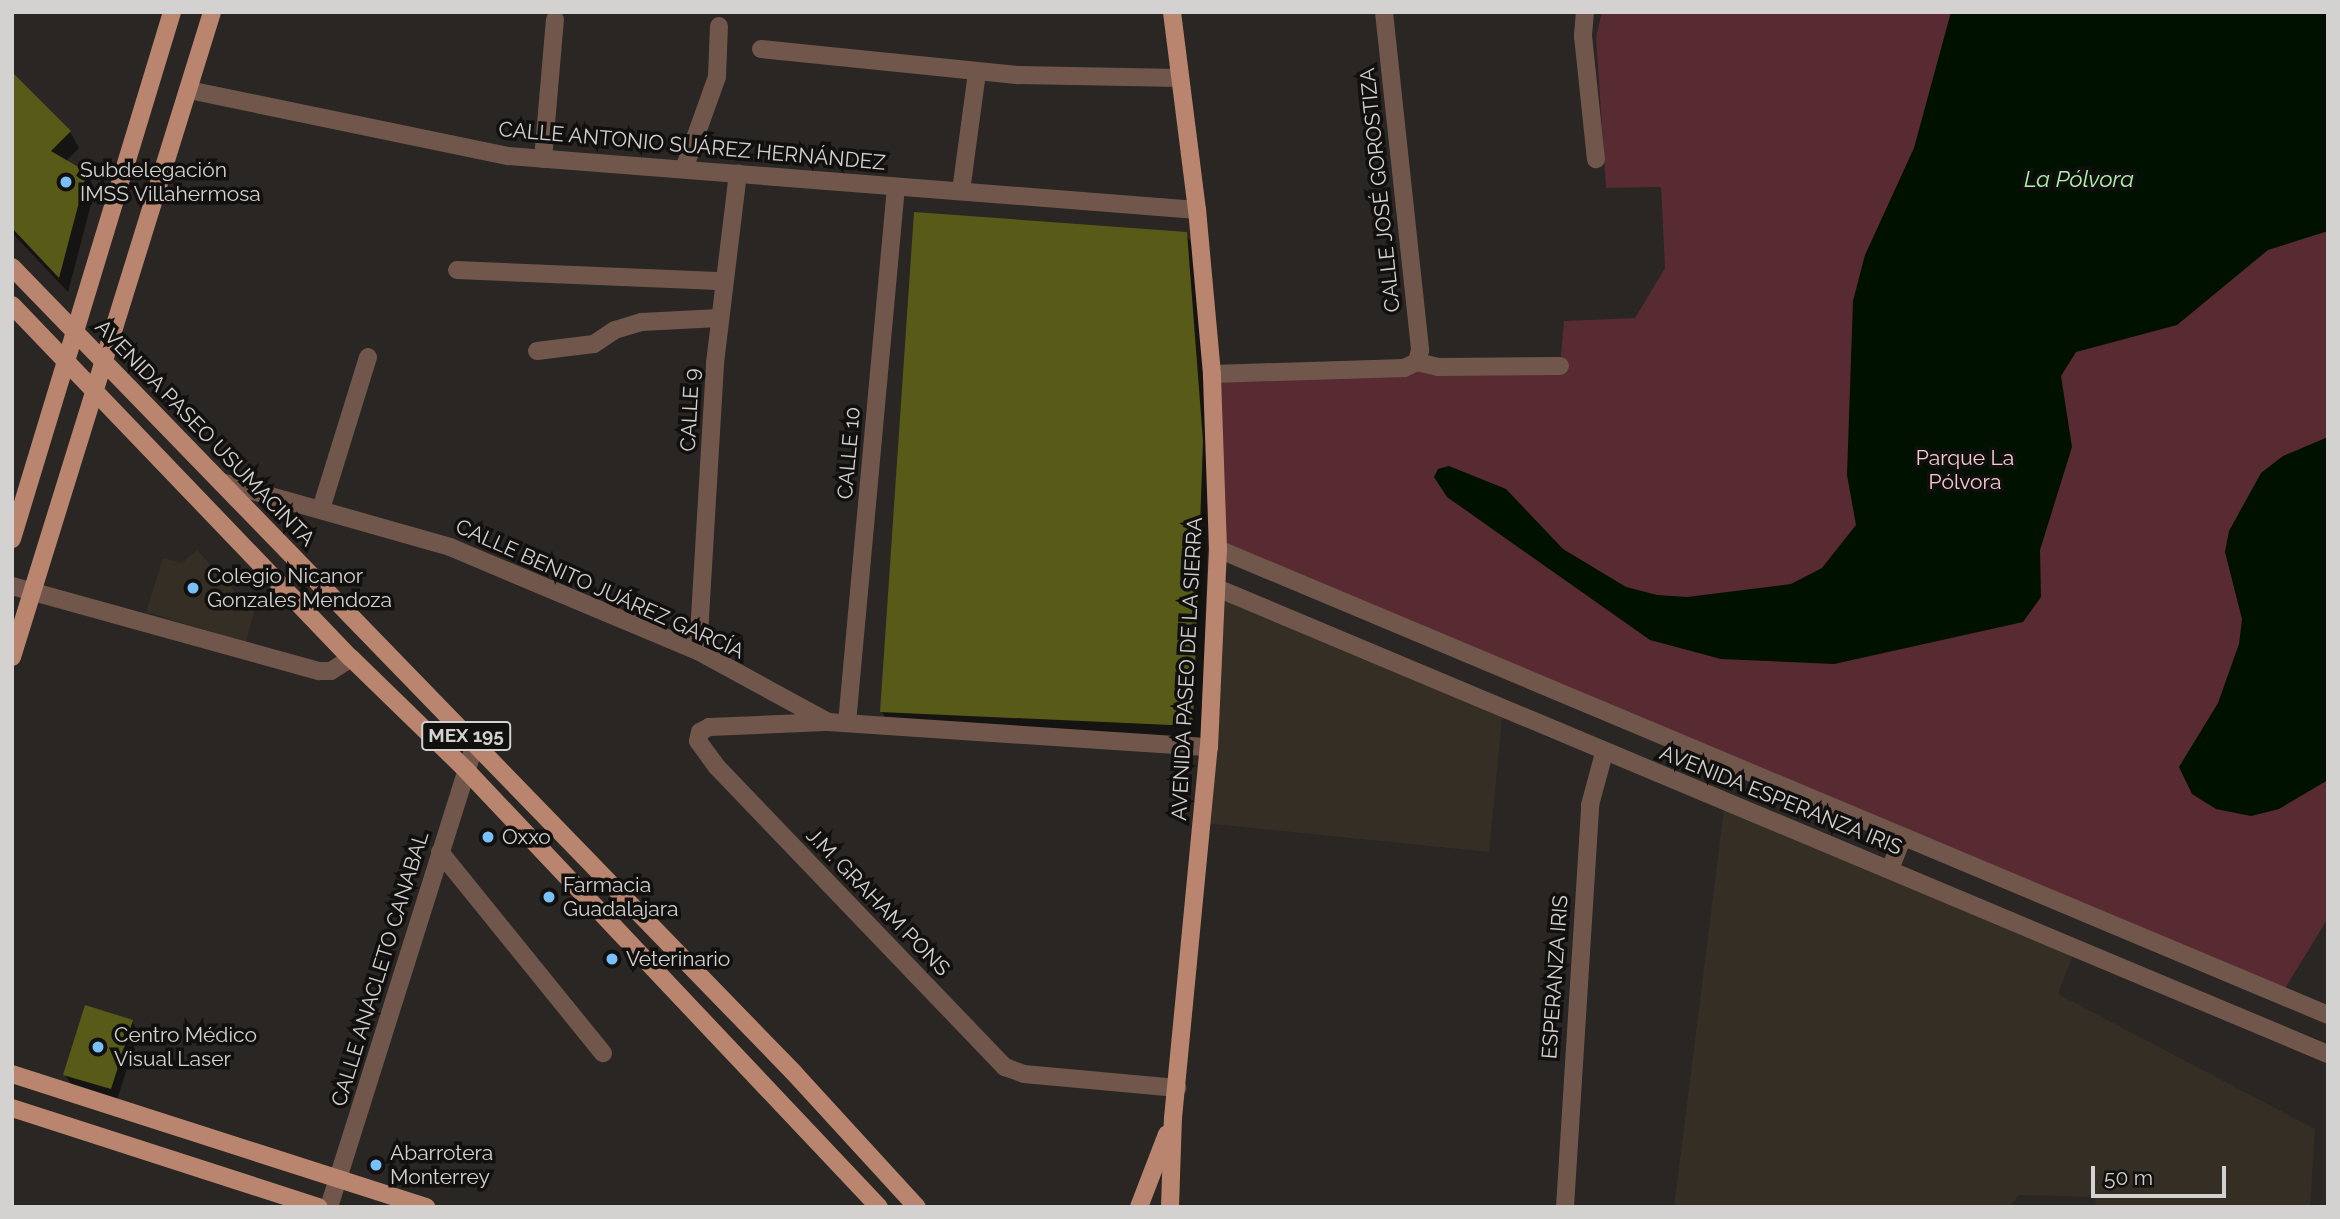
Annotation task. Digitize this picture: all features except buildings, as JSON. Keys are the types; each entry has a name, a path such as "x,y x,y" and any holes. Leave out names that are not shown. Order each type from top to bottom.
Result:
{"main road":[{"path":"12,539 78,333 172,12"},
{"path":"12,657 212,12"},
{"name":"AVENIDA PASEO DE LA SIERRA","path":"1170,1207 1173,1118 1209,747 1218,549 1212,374 1198,210 1172,12"},
{"name":"AVENIDA PASEO USUMACINTA","path":"12,267 917,1207"},
{"name":"MEX 195","path":"12,305 351,658 466,770 879,1207"},
{"path":"12,1074 337,1181 425,1207"},
{"path":"12,1108 318,1207"},
{"name":"AVENIDA PASEO DE LA SIERRA","path":"1139,1207 1173,1118"}],"street":[{"name":"CALLE JOSÉ GOROSTIZA","path":"1384,12 1420,350 1417,362"},
{"path":"1586,12 1583,36 1596,159"},
{"path":"543,159 555,20"},
{"path":"684,169 717,77 719,26"},
{"path":"761,49 977,72 1180,78"},
{"path":"961,191 977,72"},
{"name":"CALLE ANTONIO SUÁREZ HERNÁNDEZ","path":"189,90 474,149 543,159 1198,210"},
{"name":"CALLE 9","path":"698,651 719,318 738,173"},
{"name":"CALLE 10","path":"847,723 896,187"},
{"path":"457,270 724,281"},
{"path":"537,351 594,344 615,330 642,322 719,318"},
{"path":"321,509 368,357"},
{"path":"1212,374 1404,368 1417,362 1438,367 1560,366"},
{"name":"CALLE BENITO JUÁREZ GARCÍA","path":"221,482 450,547 698,651 828,722 1209,747"},
{"name":"AVENIDA ESPERANZA IRIS","path":"1218,549 2328,1014"},
{"path":"12,586 318,671 331,671 351,658"},
{"name":"AVENIDA ESPERANZA IRIS","path":"1217,588 1604,753 1890,869 2328,1054"},
{"name":"J.M. GRAHAM PONS","path":"828,722 709,727 699,732 698,741 717,767 1005,1068 1024,1074 1177,1088"},
{"name":"CALLE ANACLETO CANABAL","path":"329,1207 475,745"},
{"name":"ESPERANZA IRIS","path":"1565,1207 1590,805 1604,753"},
{"path":"1890,869 1903,836"},
{"path":"440,852 603,1053"}],"shaded area":[{"name":"Colegio Nicanor Gonzales Mendoza","path":"197,550 254,612 246,642 146,612 163,558 182,563"},
{"path":"1217,588 1503,710 1489,852 1203,823"},
{"path":"1725,801 2076,947 2058,994 2315,1129 2310,1207 2096,1207 2095,1197 2019,1195 2009,1207 1674,1207"}],"green space":[{"name":"Parque La Pólvora","path":"1602,12 2328,12 2328,918 2281,995 1218,549 1212,374 1560,366 1564,321 1635,318 1665,268 1661,187 1606,188 1596,37"}],"water":[{"name":"La Pólvora","path":"1951,12 2328,12 2328,231 2268,250 2177,325 2076,352 2061,376 2072,447 2040,550 2041,597 2023,622 1834,664 1721,659 1650,640 1447,497 1434,477 1438,469 1449,466 1506,489 1563,549 1626,587 1657,595 1687,597 1791,584 1822,568 1856,525 1847,475 1853,301 1865,255 1914,148"},
{"path":"2328,437 2328,780 2279,809 2251,816 2216,809 2192,794 2179,767 2218,703 2239,644 2242,619 2225,552 2229,531 2261,473 2283,456"}],"place":[{"name":"Subdelegación IMSS Villahermosa","path":"66,182"},
{"name":"Colegio Nicanor Gonzales Mendoza","path":"193,588"},
{"name":"Oxxo","path":"488,837"},
{"name":"Farmacia Guadalajara","path":"549,897"},
{"name":"Veterinario","path":"612,959"},
{"name":"Centro Médico Visual Laser","path":"98,1047"},
{"name":"Abarrotera Monterrey","path":"376,1165"}]}
